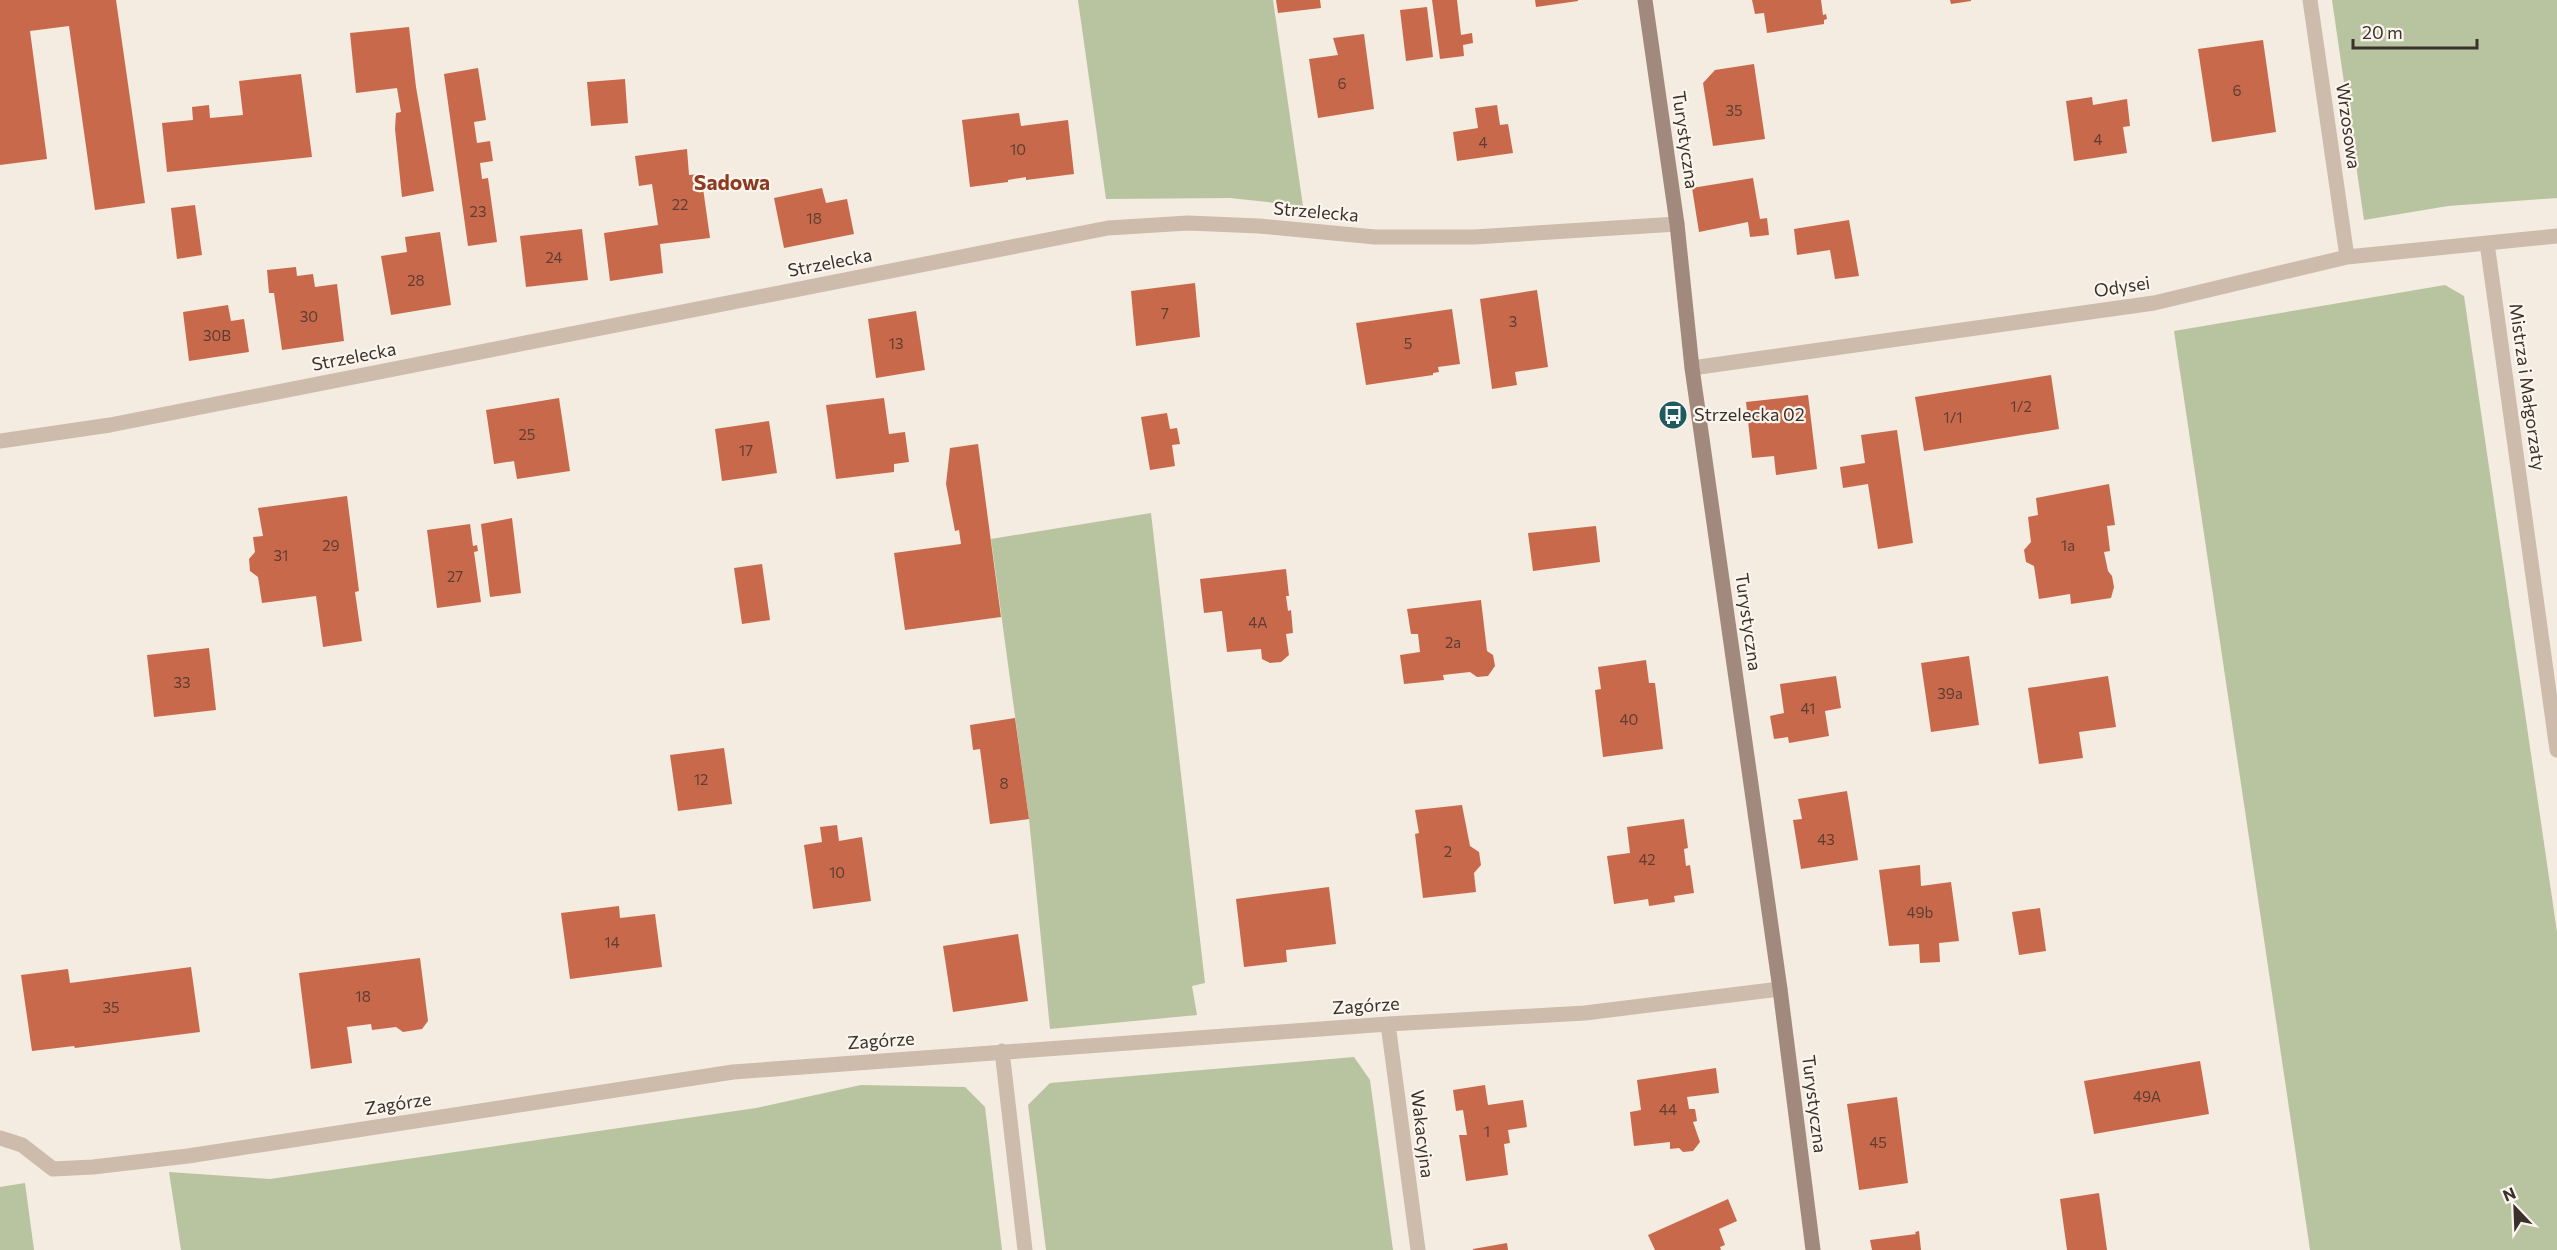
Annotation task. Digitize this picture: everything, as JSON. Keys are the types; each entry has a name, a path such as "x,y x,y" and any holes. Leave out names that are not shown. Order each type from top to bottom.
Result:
{"street":[{"name":"Turystyczna","path":"1645,0 1677,224 1692,368 1780,989 1813,1250"},
{"name":"Wrzosowa","path":"2310,0 2347,257"},
{"name":"Strzelecka","path":"0,441 121,423 1108,228 1188,223 1269,227 1375,237 1452,237 1677,224"},
{"name":"Odysei","path":"1692,368 2154,303 2347,257 2557,236"},
{"name":"Mistrza i Małgorzaty","path":"2487,243 2557,750"},
{"name":"Zagórze","path":"0,1138 22,1145 53,1170 93,1167 188,1156 733,1072 1388,1024 1585,1013 1780,989"},
{"name":"Wakacyjna","path":"1388,1024 1418,1250"},
{"path":"1002,1051 1025,1250"}],"green space":[{"path":"1078,0 1273,0 1303,206 1230,198 1106,199"},
{"path":"2332,0 2557,0 2557,198 2448,206 2364,220"},
{"path":"2445,285 2464,296 2557,932 2557,1250 2310,1250 2174,331"},
{"path":"1151,513 1205,983 1192,986 1197,1015 1050,1029 1029,819 991,539"},
{"path":"1354,1057 1370,1080 1393,1250 1046,1250 1028,1105 1050,1083"},
{"path":"861,1085 965,1087 985,1107 1002,1250 181,1250 169,1172 270,1179 756,1108"},
{"path":"25,1183 34,1250 0,1250 0,1187"}],"building":[{"path":"0,0 116,0 145,203 95,210 69,26 30,31 47,159 0,165"},
{"path":"1276,0 1320,0 1321,8 1278,13"},
{"path":"1432,0 1457,0 1461,35 1472,33 1473,43 1463,45 1464,56 1440,59"},
{"path":"1535,0 1578,0 1578,1 1536,7"},
{"path":"1752,0 1821,0 1823,15 1826,14 1827,19 1824,20 1824,24 1767,33 1764,13 1755,14"},
{"path":"1950,0 1971,0 1971,1 1951,4"},
{"path":"1427,7 1433,57 1406,61 1400,10"},
{"path":"409,27 416,87 434,191 402,197 395,129 396,113 401,112 397,88 356,93 350,33"},
{"path":"1364,34 1374,109 1318,118 1309,59 1338,55 1333,38"},
{"path":"2263,40 2276,132 2212,142 2198,49"},
{"path":"1754,64 1765,139 1713,146 1703,83 1715,70"},
{"path":"478,68 486,120 474,122 477,143 490,141 493,161 480,163 482,179 488,178 497,242 468,246 444,74"},
{"path":"301,74 312,157 167,172 162,123 193,120 192,107 209,105 210,118 243,115 239,81"},
{"path":"625,79 628,123 591,126 587,82"},
{"path":"2092,97 2093,105 2127,99 2130,126 2123,127 2127,153 2074,161 2066,101"},
{"path":"1497,105 1500,125 1508,124 1513,153 1457,161 1453,132 1478,128 1475,108"},
{"path":"1019,113 1021,126 1068,120 1074,174 1026,180 1026,177 970,187 962,120"},
{"path":"687,149 689,175 701,174 710,238 660,244 663,273 610,281 604,233 658,225 652,184 639,186 635,156"},
{"path":"1753,178 1760,219 1767,218 1769,235 1750,237 1748,222 1699,232 1692,188"},
{"path":"822,188 826,203 847,199 854,234 784,248 774,198"},
{"path":"195,205 202,255 177,259 171,208"},
{"path":"1849,220 1859,276 1835,279 1830,250 1797,255 1794,229"},
{"path":"582,229 588,280 526,287 520,236"},
{"path":"440,232 451,305 391,315 381,256 407,252 405,237"},
{"path":"296,267 297,276 313,274 315,287 337,284 344,341 282,350 274,293 269,293 267,270"},
{"path":"1195,283 1200,337 1136,346 1131,291"},
{"path":"1537,290 1548,367 1515,372 1517,385 1492,389 1480,299"},
{"path":"228,305 231,321 244,319 249,352 189,361 183,312"},
{"path":"1452,309 1460,364 1438,367 1439,372 1433,375 1366,385 1356,323"},
{"path":"916,311 925,370 876,378 868,319"},
{"path":"2051,375 2059,429 1924,451 1915,397"},
{"path":"1808,395 1817,469 1776,475 1774,456 1752,458 1746,402"},
{"path":"559,398 570,471 517,479 514,461 494,464 486,410"},
{"path":"884,398 889,434 905,432 909,462 894,464 894,472 836,479 826,405"},
{"path":"1167,413 1170,429 1177,428 1180,444 1172,445 1175,466 1150,470 1141,417"},
{"path":"769,421 777,473 722,481 715,429"},
{"path":"1897,430 1913,543 1878,549 1868,484 1843,488 1840,467 1865,463 1861,435"},
{"path":"978,444 1001,617 905,630 894,553 961,544 959,530 955,531 946,484 950,448"},
{"path":"2109,484 2115,525 2107,526 2110,551 2104,552 2114,587 2111,598 2071,604 2070,594 2039,599 2034,566 2026,562 2024,550 2031,542 2028,517 2038,515 2036,498"},
{"path":"347,496 359,591 355,592 362,641 323,647 316,596 262,603 258,577 250,571 249,559 255,552 253,537 263,536 258,508"},
{"path":"512,518 521,593 490,597 481,524"},
{"path":"470,524 473,546 477,545 478,551 474,552 481,602 437,608 427,530"},
{"path":"1596,526 1600,562 1533,571 1528,533"},
{"path":"762,564 770,620 742,624 734,568"},
{"path":"1286,569 1289,596 1286,596 1288,611 1291,610 1293,633 1286,634 1289,655 1281,662 1270,663 1262,659 1261,649 1227,652 1222,611 1204,613 1200,579"},
{"path":"1481,600 1487,651 1493,655 1495,666 1488,676 1477,677 1470,672 1443,675 1444,680 1404,684 1400,655 1420,652 1418,634 1411,634 1407,609"},
{"path":"209,648 216,710 154,717 147,655"},
{"path":"1969,656 1979,725 1931,732 1921,663"},
{"path":"1646,660 1649,683 1655,683 1663,749 1603,757 1595,690 1601,689 1598,667"},
{"path":"1836,676 1841,708 1825,711 1829,736 1789,743 1788,737 1774,739 1770,716 1784,713 1780,684"},
{"path":"2108,676 2116,727 2079,732 2083,758 2039,764 2028,688"},
{"path":"1015,718 1029,819 990,824 980,749 973,750 970,725"},
{"path":"724,748 732,804 678,811 670,755"},
{"path":"1847,791 1858,860 1801,869 1793,820 1802,819 1798,799"},
{"path":"1462,805 1470,846 1479,852 1481,865 1474,873 1476,892 1423,898 1415,834 1419,833 1415,810"},
{"path":"1684,819 1688,848 1684,849 1686,866 1690,865 1694,893 1674,896 1675,902 1649,906 1648,899 1614,904 1607,856 1630,853 1627,827"},
{"path":"837,825 839,841 862,837 871,901 813,909 804,845 822,842 820,827"},
{"path":"1920,865 1921,886 1951,882 1959,941 1939,943 1940,962 1920,963 1919,944 1889,946 1879,870"},
{"path":"1329,887 1336,944 1286,950 1287,962 1244,967 1236,899"},
{"path":"619,906 620,918 655,914 662,967 570,979 561,913"},
{"path":"2040,908 2046,951 2019,955 2012,912"},
{"path":"1018,934 1028,1001 953,1012 943,946"},
{"path":"420,958 428,1021 422,1029 403,1032 396,1027 372,1030 371,1024 347,1027 352,1063 311,1069 299,973"},
{"path":"191,967 200,1032 75,1048 74,1046 32,1051 21,975 68,969 70,983"},
{"path":"2200,1061 2209,1114 2094,1134 2084,1081"},
{"path":"1716,1068 1719,1093 1687,1097 1689,1109 1695,1109 1697,1121 1693,1122 1700,1142 1693,1151 1683,1152 1679,1148 1670,1149 1670,1142 1634,1146 1630,1112 1641,1110 1637,1080"},
{"path":"1485,1085 1488,1105 1523,1100 1527,1127 1508,1130 1510,1143 1504,1144 1508,1175 1466,1181 1459,1135 1467,1135 1463,1110 1456,1111 1453,1090"},
{"path":"1897,1097 1908,1183 1859,1190 1847,1104"},
{"path":"2099,1193 2107,1250 2067,1250 2060,1199"},
{"path":"1728,1199 1737,1221 1719,1229 1725,1245 1720,1247 1721,1250 1655,1250 1648,1235"},
{"path":"1919,1231 1921,1250 1872,1250 1870,1240 1916,1234 1915,1232"},
{"path":"1507,1243 1508,1250 1473,1250 1473,1249"}],"place":[{"name":"Strzelecka 02","path":"1673,415"}],"district":[{"name":"Sadowa","path":"732,183"}]}
